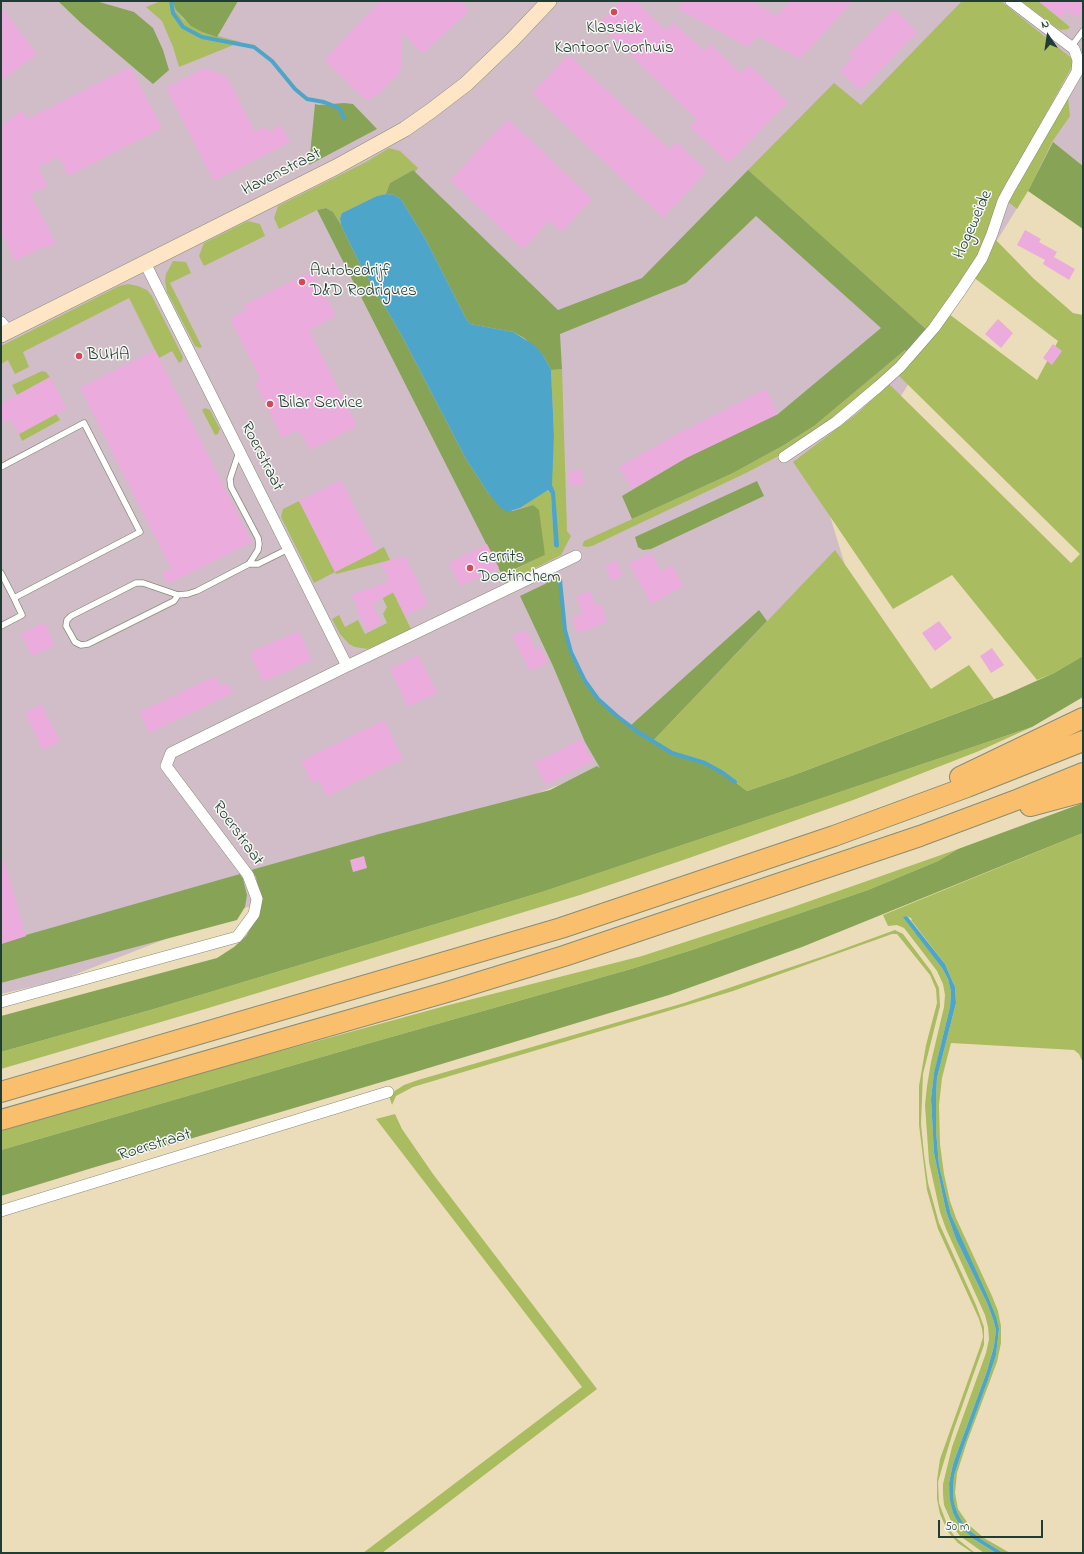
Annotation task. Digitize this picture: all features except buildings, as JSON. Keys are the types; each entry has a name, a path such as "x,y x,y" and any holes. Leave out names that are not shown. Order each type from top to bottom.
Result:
{"highway":[{"path":"834,836 1083,718"},
{"path":"1,1092 560,928 834,836 1083,742"},
{"path":"1,1120 447,992 564,956 920,836 1083,773"},
{"path":"920,836 1083,792"}],"street":[{"name":"Havenstraat","path":"4,330 145,263 336,167 405,129 466,84 550,1"},
{"path":"1011,1 1071,47"},
{"name":"Hogeweide","path":"784,457 836,422 900,367 934,328 961,290 982,258 1003,201 1077,72 1077,54 1071,47"},
{"name":"Roerstraat","path":"145,263 347,666"},
{"name":"Roerstraat","path":"1,1002 237,937 254,914 256,899 248,875 166,766 171,753 347,666 576,556"},
{"name":"Roerstraat","path":"1,1211 388,1092"}],"lane":[{"path":"1071,47 1083,31"},
{"path":"1,467 84,422 140,532 14,598"},
{"path":"239,452 230,479 231,487 258,538 259,544 258,550 249,564"},
{"path":"178,595 174,601 88,644 81,645 75,642 66,626 67,620 71,616 136,583 143,583 178,595 197,591 249,564 258,564 288,549"},
{"path":"1,573 22,615 1,626"}],"shaded area":[{"path":"1,1 1083,1 1083,166 1056,145 901,396 816,470 845,565 628,758 61,980 1,994"}],"green space":[{"path":"58,1 96,1 134,12 153,28 163,50 169,70 153,84 81,23"},
{"path":"161,1 172,1 176,10 183,19 202,32 241,42 179,67 173,47 162,21 146,7"},
{"path":"172,1 238,1 217,37 202,32 191,26 176,10"},
{"path":"962,1 1001,1 1075,61 999,199 977,258 928,331 748,170 834,83 861,105"},
{"path":"1021,1 1038,1 1070,27 1068,29 1061,30 1057,28"},
{"path":"1068,97 1070,116 1052,142 1028,191 1017,209 1007,201"},
{"path":"315,104 353,104 377,129 309,165"},
{"path":"1053,142 1083,166 1083,229 1028,191"},
{"path":"389,148 400,151 418,168 415,172 413,170 390,183 386,194 377,196 342,213 340,218 341,225 333,212 326,208 317,210 279,229 274,218 278,206 366,162"},
{"path":"413,170 558,310 642,278 748,170 928,331 909,353 905,350 814,426 784,445 733,473 632,519 622,496 686,458 778,414 881,328 756,216 686,283 560,334 562,369 551,370 543,355 524,338 513,332 470,324 465,317 426,240 402,201 395,195 386,194 390,183"},
{"path":"326,208 333,212 341,225 360,264 402,336 466,459 489,494 512,511 533,505 539,510 545,555 502,575 317,210"},
{"path":"248,221 260,224 265,236 204,266 199,256 204,243"},
{"path":"996,240 1033,278 1073,313 1083,315 1083,656 1054,673 1037,680 952,575 893,609 793,462 859,412 888,383 1071,563 1080,554 897,374 949,314 1037,380 1058,341 973,277"},
{"path":"173,261 186,262 191,273 170,283 202,347 200,348 195,346 167,292 165,281 166,274"},
{"path":"128,284 147,290 152,296 183,357 182,361 179,363 172,351 159,358 129,298 23,352 29,367 15,374 8,360 1,364 1,346 119,286"},
{"path":"905,350 909,353 846,408 792,449 746,473 592,546 582,546 584,541 733,473 784,445 814,426"},
{"path":"562,369 567,531 571,536 561,555 506,583 502,576 545,555 533,505 520,508 547,490 551,494 554,546 555,492 552,486 551,478 554,435 551,370"},
{"path":"42,371 46,372 50,377 17,395 12,385"},
{"path":"205,408 210,410 220,429 218,434 215,435 202,410"},
{"path":"56,414 60,420 22,441 19,434"},
{"path":"757,481 764,496 651,549 643,550 638,547 635,537"},
{"path":"299,501 335,572 314,583 281,517 283,509"},
{"path":"384,547 390,560 336,574 335,572"},
{"path":"835,550 931,689 969,665 994,699 794,775 747,791 723,773 705,763 672,753 653,741"},
{"path":"559,574 565,630 571,652 585,681 598,699 630,726 759,610 767,621 653,741 672,753 705,763 723,773 747,791 794,775 1005,695 1054,673 1083,656 1083,697 1032,727 542,892 154,1009 1,1052 1,1016 217,958 234,947 246,936 257,917 260,899 256,877 251,870 379,834 550,790 597,766 600,768 585,742 553,666 520,596 545,584"},
{"path":"388,582 411,629 368,649 355,647 349,644 340,634 332,619 339,615 345,627 358,620 365,634 387,623 383,614 387,607 377,587"},
{"path":"1032,727 979,751 856,799 580,895 205,1009 1,1069 1,1052 154,1009 542,892"},
{"path":"1083,803 1083,833 802,947 725,975 669,995 1,1196 1,1150 631,969 695,949 868,890 938,861 958,849"},
{"path":"1083,833 1083,1063 1079,1054 1074,1050 951,1043 942,1078 939,1105 940,1144 944,1174 950,1201 956,1218 992,1296 998,1311 1001,1326 1001,1343 997,1362 957,1473 955,1493 958,1509 969,1525 984,1538 1010,1553 1003,1553 965,1527 954,1503 954,1476 996,1355 999,1329 951,1215 939,1165 936,1131 937,1078 956,1003 955,987 945,964 911,920 912,919 907,916 904,917 942,968 948,979 951,992 950,1007 934,1074 931,1099 934,1153 946,1211 956,1239 987,1303 996,1330 994,1346 987,1371 953,1464 949,1483 953,1513 975,1540 996,1553 984,1553 960,1536 954,1528 944,1505 943,1494 943,1484 952,1447 986,1353 989,1339 985,1315 946,1229 940,1212 929,1162 925,1105 931,1062 944,1007 945,995 943,984 937,971 918,946 904,928 897,925 888,926 883,915"},
{"path":"958,849 938,861 868,890 695,949 631,969 1,1150 1,1131 233,1064 445,1006 642,956 793,907"},
{"path":"240,874 243,879 247,895 245,907 237,920 1,983 1,944 26,935"},
{"path":"895,930 903,934 931,971 939,988 940,1006 923,1074 921,1124 924,1154 928,1183 939,1223 976,1305 984,1327 984,1345 953,1432 938,1482 939,1503 948,1527 955,1537 975,1553 958,1543 948,1532 940,1514 937,1499 937,1480 940,1459 983,1337 982,1329 979,1319 938,1229 927,1190 919,1125 919,1086 926,1045 937,1003 936,989 930,975 897,934 892,934 733,991 413,1087 396,1096 392,1105 389,1096 404,1085 418,1080 684,1003 824,956"},
{"path":"395,1114 402,1129 433,1174 597,1389 382,1553 363,1553 582,1387 376,1119"}],"water":[{"path":"386,194 395,195 402,201 426,240 470,324 513,332 534,345 543,355 551,370 554,435 552,485 555,492 559,546 557,548 554,546 551,494 548,490 520,508 507,512 500,507 489,494 466,459 402,336 360,264 341,225 340,218 342,213 377,196"},
{"path":"907,916 945,964 955,987 956,1003 937,1078 936,1131 939,1165 951,1215 988,1297 999,1329 996,1355 954,1476 954,1503 965,1527 1003,1553 996,1553 975,1540 961,1527 953,1513 950,1500 949,1483 953,1464 987,1371 994,1346 996,1330 987,1303 956,1239 946,1211 934,1153 931,1099 934,1073 950,1007 951,992 948,979 942,968 903,917"}],"waterway":[{"path":"171,1 173,13 183,27 202,37 254,47 272,61 295,89 307,99 324,102 339,108 344,118"},
{"path":"560,580 565,630 571,652 585,681 598,699 638,732 672,753 705,763 735,782"}],"place":[{"name":"Klassiek Kantoor Voorhuis","path":"614,12"},
{"name":"Autobedrijf D&D Rodrigues","path":"302,282"},
{"name":"BUHA","path":"79,356"},
{"name":"Bilar Service","path":"270,404"},
{"name":"Gerrits Doetinchem","path":"470,568"}]}
